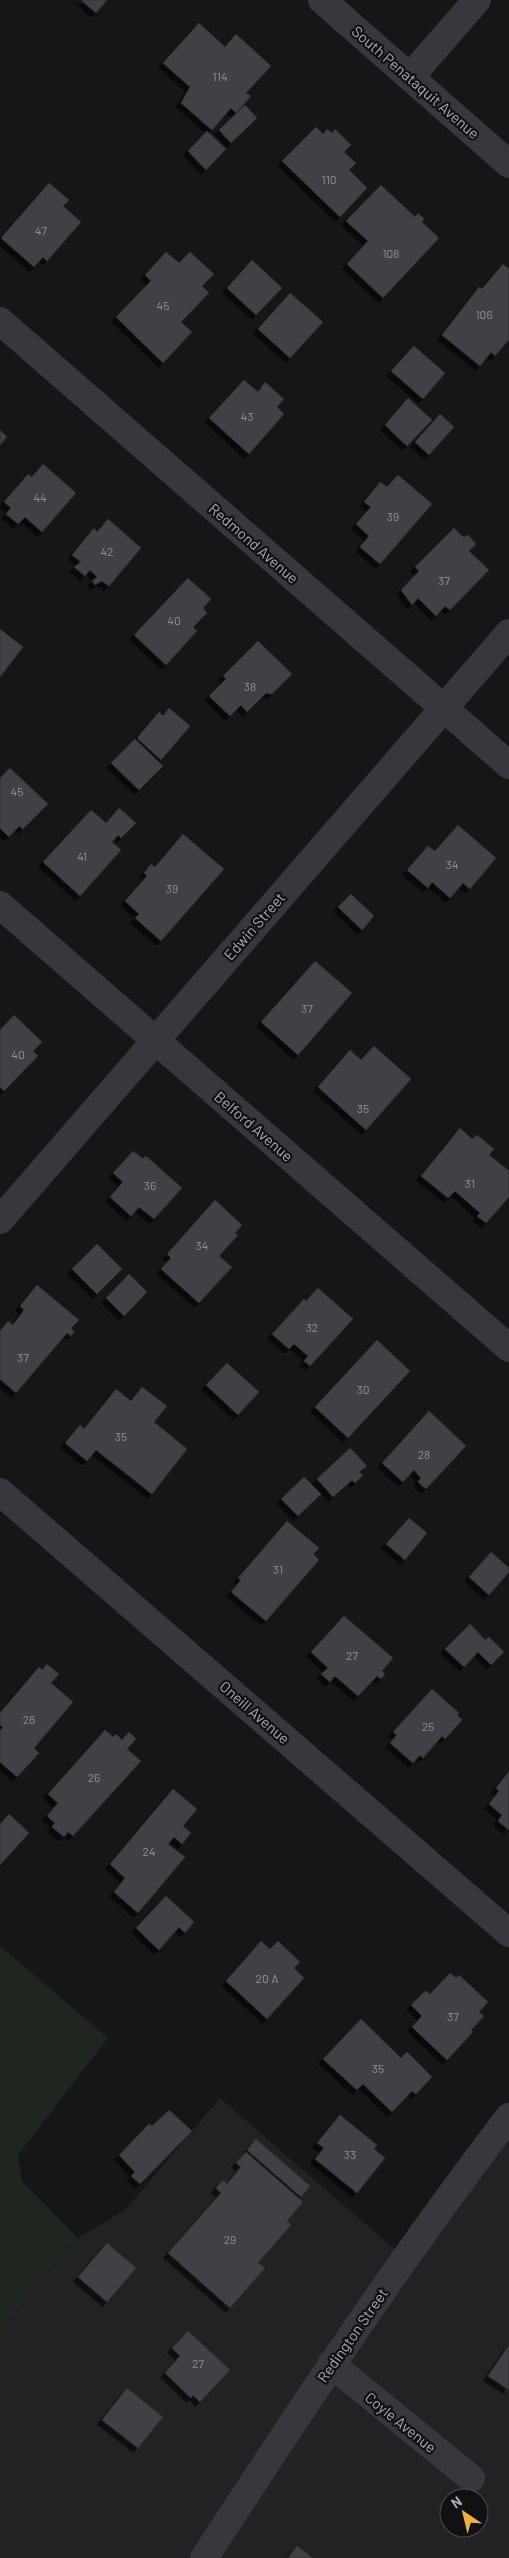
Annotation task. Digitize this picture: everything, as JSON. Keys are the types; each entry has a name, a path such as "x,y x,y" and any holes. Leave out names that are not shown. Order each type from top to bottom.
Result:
{"street":[{"name":"South Penataquit Avenue","path":"322,0 509,164"},
{"path":"410,76 477,0"},
{"name":"Redmond Avenue","path":"0,321 509,765"},
{"name":"Edwin Street","path":"0,1220 509,633"},
{"name":"Belford Avenue","path":"0,905 509,1348"},
{"name":"Oneill Avenue","path":"0,1492 509,1933"},
{"name":"Redington Street","path":"204,2558 331,2364 466,2173 509,2117"},
{"name":"Coyle Avenue","path":"331,2364 471,2478"}],"shaded area":[{"path":"0,1946 108,2038 18,2155 22,2181 78,2238 0,2331"},
{"path":"220,2098 405,2258 509,2117 509,2558 0,2558 0,2331 78,2238 125,2210"}],"building":[{"path":"81,0 107,0 96,13"},
{"path":"199,23 225,47 236,34 271,66 246,93 251,96 236,113 231,108 212,130 181,103 190,87 163,63"},
{"path":"245,105 257,118 231,143 219,130"},
{"path":"316,127 323,134 327,129 332,133 335,129 351,145 344,152 356,163 349,170 367,188 340,217 282,161"},
{"path":"207,131 226,149 206,170 188,151"},
{"path":"49,183 69,200 63,206 81,222 47,261 43,257 34,267 1,238"},
{"path":"381,185 415,217 418,213 424,219 422,222 439,238 383,298 347,264 368,241 346,221"},
{"path":"166,252 179,263 190,252 214,274 202,286 209,293 181,322 192,332 163,363 116,317 151,281 145,275"},
{"path":"252,260 282,288 256,315 227,288"},
{"path":"503,264 509,269 509,339 495,356 491,352 480,366 442,335 479,287 482,289"},
{"path":"290,293 323,322 290,358 258,329"},
{"path":"414,346 445,373 423,399 391,371"},
{"path":"244,380 258,392 265,382 284,399 277,407 284,414 249,454 209,418"},
{"path":"408,398 432,420 407,446 385,425"},
{"path":"440,414 454,427 429,455 415,442"},
{"path":"0,430 7,437 0,445"},
{"path":"43,464 76,493 42,532 25,517 18,524 6,514 11,508 4,502 28,474 32,477"},
{"path":"398,475 432,504 380,564 360,547 369,536 356,524 371,507 364,502 380,482 387,487"},
{"path":"108,519 141,548 109,586 102,581 95,585 92,581 97,577 90,570 85,576 74,567 81,562 72,555 94,528 97,532"},
{"path":"454,528 463,537 468,535 476,544 469,551 489,570 450,610 445,606 436,616 418,598 412,605 401,590 419,571 415,567"},
{"path":"188,578 211,599 203,608 207,613 193,627 197,631 166,665 134,635"},
{"path":"0,629 23,647 0,677"},
{"path":"258,641 292,674 272,694 266,693 247,712 241,705 230,716 209,696 226,679 223,676"},
{"path":"169,708 190,726 161,760 137,738 159,712 163,716"},
{"path":"135,739 163,766 139,790 111,763"},
{"path":"10,768 48,804 23,829 19,826 9,837 0,828 0,778"},
{"path":"119,808 136,823 121,838 118,835 112,842 121,850 80,896 43,862 91,810 106,823"},
{"path":"458,825 496,858 470,889 463,883 450,898 432,882 428,888 407,870 428,846 435,851"},
{"path":"183,834 224,869 161,941 135,918 139,914 125,901 147,876 144,873 151,864 155,867"},
{"path":"351,894 374,916 362,930 338,907"},
{"path":"315,961 352,993 298,1055 261,1022"},
{"path":"14,1015 42,1042 33,1051 38,1056 4,1091 0,1087 0,1030"},
{"path":"374,1046 411,1079 366,1130 318,1087 350,1050 361,1060"},
{"path":"460,1128 472,1139 477,1135 494,1149 489,1155 509,1171 509,1197 486,1223 477,1216 480,1213 455,1191 448,1198 421,1176"},
{"path":"133,1151 143,1159 146,1156 182,1188 154,1219 139,1207 131,1216 110,1197 123,1182 113,1173"},
{"path":"215,1200 242,1225 235,1233 238,1235 219,1256 232,1267 199,1303 161,1269 171,1258 167,1254"},
{"path":"97,1244 122,1269 97,1294 72,1269"},
{"path":"129,1274 147,1292 124,1316 106,1298"},
{"path":"37,1285 79,1320 71,1328 74,1332 71,1336 67,1333 16,1393 0,1379 0,1331 8,1321 13,1325 24,1310 20,1306"},
{"path":"318,1288 353,1319 310,1366 304,1361 308,1356 294,1344 289,1349 272,1334 304,1299 306,1301"},
{"path":"377,1340 410,1371 348,1438 315,1407"},
{"path":"227,1363 259,1392 238,1415 206,1385"},
{"path":"142,1387 167,1406 154,1422 187,1449 152,1494 96,1450 87,1461 65,1443 80,1425 84,1429 116,1389 131,1401"},
{"path":"429,1411 466,1446 426,1489 418,1482 421,1478 414,1470 403,1482 382,1463"},
{"path":"350,1448 367,1466 359,1472 363,1475 355,1483 352,1480 333,1497 317,1479"},
{"path":"304,1477 321,1494 298,1516 281,1499"},
{"path":"409,1518 427,1533 405,1560 386,1544"},
{"path":"287,1521 319,1548 313,1554 319,1560 266,1621 231,1592 241,1580 238,1578"},
{"path":"491,1552 509,1568 509,1572 489,1595 469,1577"},
{"path":"344,1616 393,1658 382,1671 385,1674 381,1679 377,1676 358,1696 335,1676 330,1682 321,1674 328,1668 311,1652"},
{"path":"470,1624 485,1640 489,1637 504,1652 491,1665 478,1652 464,1667 445,1649"},
{"path":"47,1664 59,1674 51,1683 73,1702 34,1748 39,1753 17,1777 0,1762 0,1731 3,1727 0,1725 0,1713 39,1667 42,1670"},
{"path":"432,1689 459,1713 457,1715 462,1720 445,1739 442,1736 423,1758 420,1755 413,1763 390,1743 397,1735 393,1732"},
{"path":"105,1730 113,1737 116,1734 122,1740 129,1732 136,1739 127,1749 141,1761 73,1836 68,1832 64,1837 52,1827 55,1823 47,1816 58,1803 48,1794"},
{"path":"509,1771 509,1830 498,1821 502,1815 489,1804 499,1791 496,1788"},
{"path":"173,1789 197,1809 183,1826 191,1833 182,1844 174,1837 168,1844 185,1857 138,1913 114,1892 125,1878 110,1864"},
{"path":"9,1814 29,1833 0,1865 0,1824"},
{"path":"166,1896 194,1922 185,1933 179,1927 159,1950 136,1928"},
{"path":"261,1941 270,1949 278,1941 300,1962 294,1968 304,1978 267,2019 226,1981"},
{"path":"450,1973 456,1978 459,1975 488,2002 479,2012 484,2016 471,2030 473,2032 447,2060 412,2027 422,2016 411,2005 425,1991 430,1994"},
{"path":"361,2019 401,2058 407,2052 432,2077 416,2094 412,2091 392,2112 363,2084 357,2090 323,2059"},
{"path":"169,2110 192,2131 140,2184 131,2176 135,2172 119,2155 149,2124 152,2126"},
{"path":"340,2115 377,2145 374,2149 385,2158 357,2193 315,2159 324,2148 317,2143"},
{"path":"256,2139 310,2186 301,2197 247,2150"},
{"path":"246,2152 303,2202 287,2221 291,2225 258,2263 265,2268 230,2308 168,2253 221,2193 216,2188 223,2180 227,2184 241,2167 236,2163"},
{"path":"107,2243 136,2268 107,2302 78,2277"},
{"path":"188,2331 230,2370 200,2402 193,2395 191,2398 165,2373 180,2356 172,2348"},
{"path":"509,2345 509,2390 488,2376"},
{"path":"127,2388 163,2417 138,2448 102,2420"},
{"path":"297,2546 313,2558 288,2558"}]}
